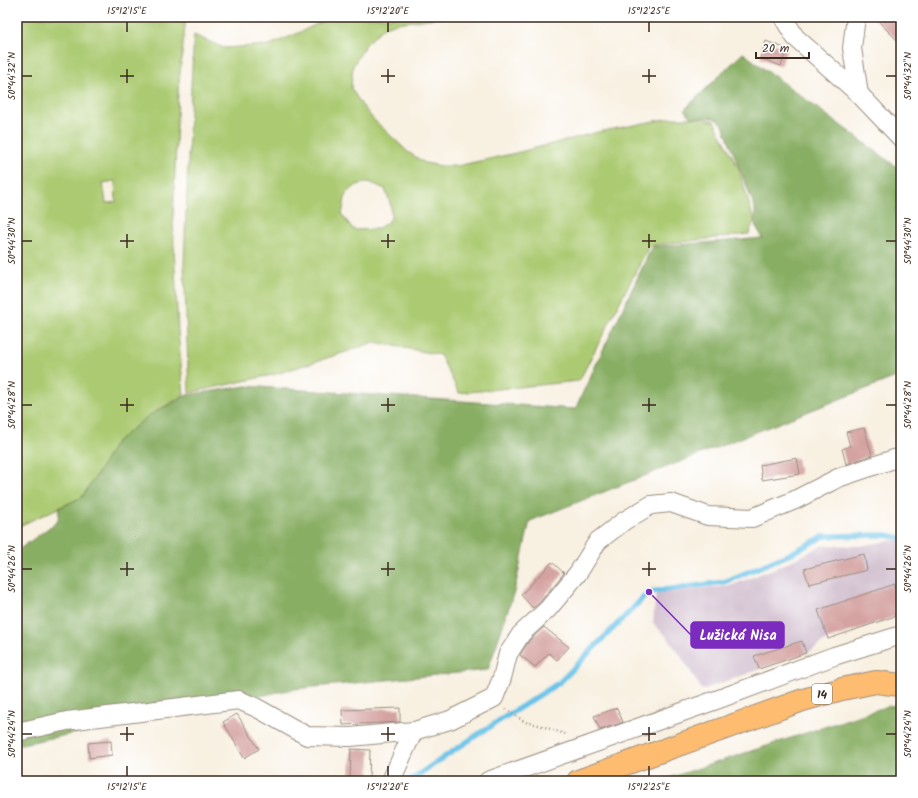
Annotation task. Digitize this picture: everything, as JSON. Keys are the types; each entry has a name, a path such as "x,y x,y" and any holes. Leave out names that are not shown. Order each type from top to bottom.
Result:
{"main road":[{"name":"14","path":"578,781 803,700 842,689 876,682 901,685"}],"street":[{"path":"783,17 795,38 859,94 901,138"},
{"path":"856,17 852,48 859,94"},
{"path":"17,732 67,721 239,700 257,708 307,736 350,737 414,731 450,720 494,698 502,678 508,654 521,634 548,609 578,573 598,542 624,521 651,505 671,503 708,516 752,518 795,500 838,478 901,458"},
{"path":"488,781 705,704 834,656 901,635"},
{"path":"392,781 414,731"}],"path":[{"path":"494,698 511,713 525,722 565,734"}],"shaded area":[{"path":"901,540 901,615 828,639 810,651 702,690 681,656 667,637 653,623 656,592 730,586 783,565 823,545 860,546"}],"green space":[{"path":"17,17 186,17 178,91 173,224 178,332 184,395 148,416 98,473 82,497 17,527","holes":["115,181 116,202 106,203 103,183"]},
{"path":"324,17 445,17 397,23 384,27 366,44 353,66 351,88 361,104 373,119 408,152 425,163 441,166 457,166 598,132 670,118 699,118 714,121 738,167 754,220 749,234 649,246 579,381 459,393 440,355 374,342 276,374 189,393 184,263 194,35 224,48 269,45 321,22","holes":["369,182 385,189 391,206 391,219 378,229 354,230 342,215 346,193 357,185"]},
{"path":"743,53 901,170 901,375 530,521 514,592 488,670 294,689 17,745 17,551 58,521 59,508 82,497 115,443 148,416 187,395 246,386 575,409 652,247 763,238 755,225 755,208 722,123 713,118 690,117 685,109"},
{"path":"901,705 901,781 660,781 888,706"}],"building":[{"path":"874,17 901,17 901,44"},
{"path":"766,41 787,49 781,66 760,58"},
{"path":"864,428 872,455 846,464 842,449 850,446 846,432"},
{"path":"797,458 800,474 762,480 760,465"},
{"path":"864,554 867,570 809,584 804,569"},
{"path":"552,562 564,573 540,602 533,608 521,595"},
{"path":"895,584 901,602 901,614 828,639 818,610"},
{"path":"544,627 569,647 557,660 549,653 535,667 520,655 529,641"},
{"path":"802,641 806,653 759,669 754,656"},
{"path":"400,708 400,722 343,725 342,710"},
{"path":"617,708 623,722 600,730 594,716"},
{"path":"237,714 259,749 244,758 223,722"},
{"path":"111,741 112,755 89,758 88,743"},
{"path":"351,749 370,750 369,781 350,781"}],"waterway":[{"path":"409,781 480,733 560,682 649,592 724,582 790,554 824,536 886,535 901,538"}],"place":[{"name":"Lužická Nisa","path":"649,592"}]}
